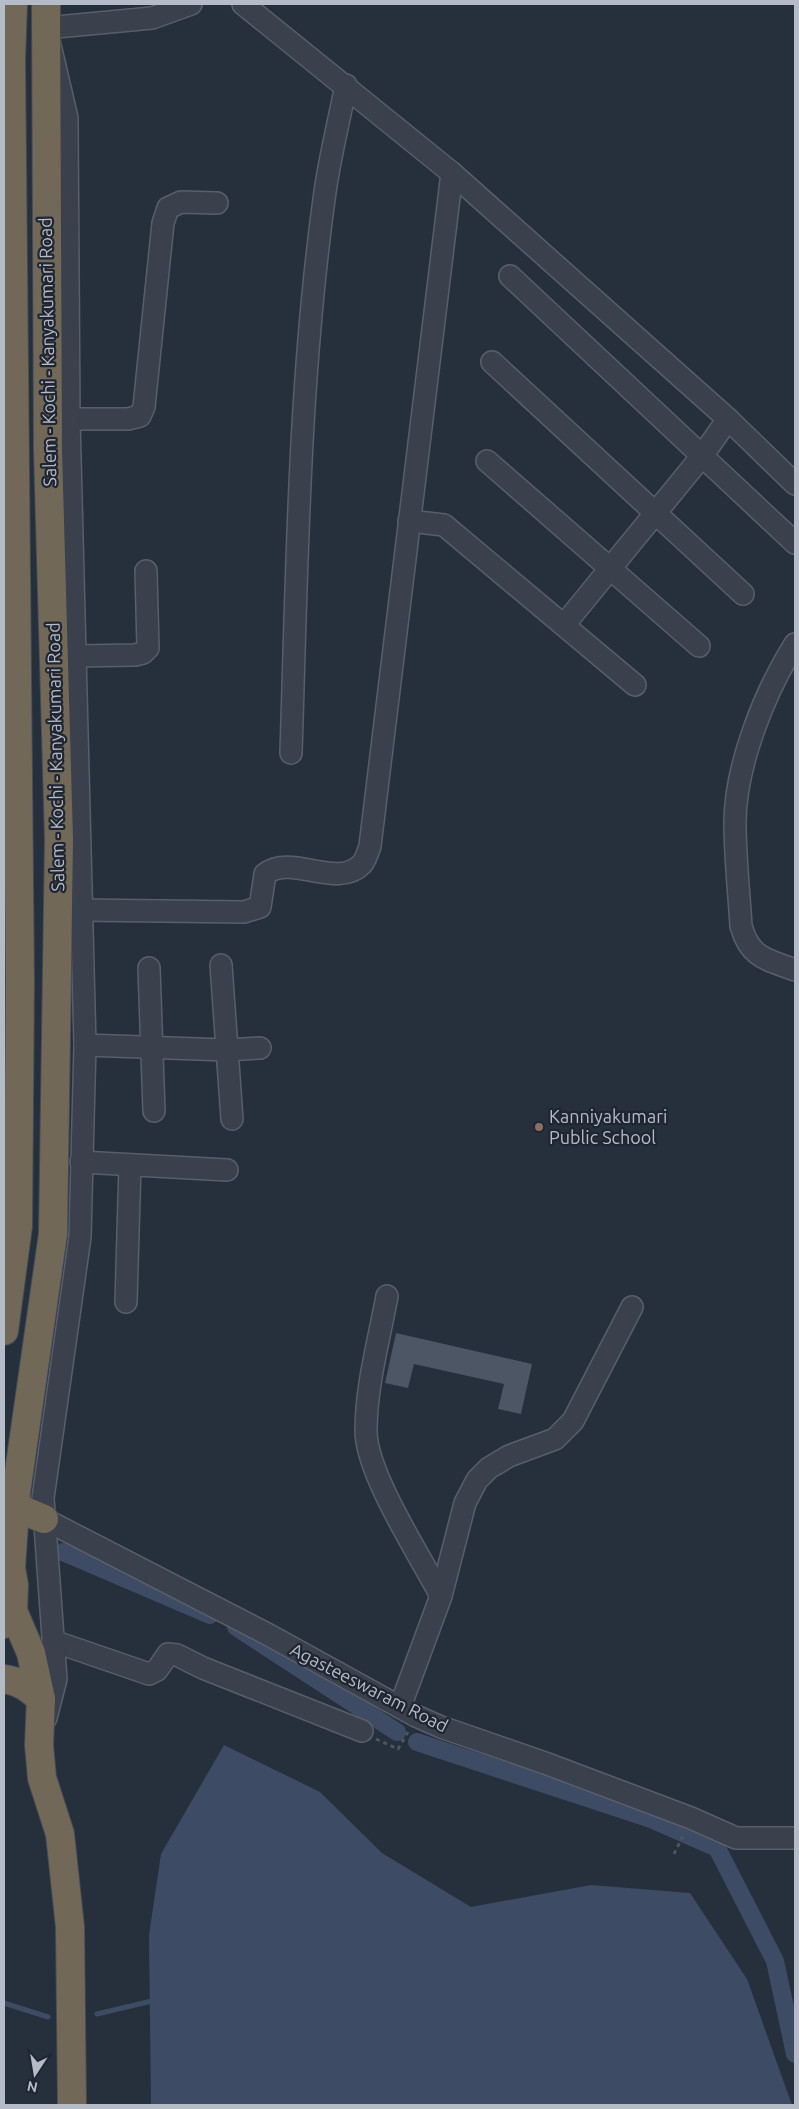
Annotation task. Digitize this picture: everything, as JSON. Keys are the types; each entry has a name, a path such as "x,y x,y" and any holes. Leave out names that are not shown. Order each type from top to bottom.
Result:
{"highway":[{"name":"Salem - Kochi - Kanyakumari Road","path":"4,1332 18,1226 20,982 11,60 13,4"},
{"name":"Salem - Kochi - Kanyakumari Road","path":"8,1617 14,1585 8,1565 9,1506 53,1234 60,839 48,451 46,16"},
{"path":"9,1506 44,1519"},
{"path":"8,1617 31,1653 41,1699 39,1745 42,1778 60,1834 70,1927 72,2105"},
{"path":"4,1679 13,1680 28,1687 41,1699"}],"street":[{"path":"39,1745 56,1679 43,1498 80,1237 85,1045 80,910 76,656 69,419 67,118 46,16 152,18 191,4"},
{"path":"243,4 452,172 728,419 795,484"},
{"path":"290,753 300,470 312,314 325,192 346,85"},
{"path":"80,910 244,912 260,906 265,874 271,869 289,867 338,873 354,870 363,862 370,846 452,172"},
{"path":"69,419 128,419 140,416 144,407 163,222 168,208 181,202 217,203"},
{"path":"510,276 795,543"},
{"path":"492,362 743,594"},
{"path":"564,625 702,456 728,419"},
{"path":"487,461 699,646"},
{"path":"410,521 444,525 635,685"},
{"path":"76,656 135,655 148,648 146,571"},
{"path":"795,644 767,695 753,732 738,792 735,822 741,926 745,942 757,956 795,970"},
{"path":"221,965 232,1119"},
{"path":"149,968 154,1111"},
{"path":"85,1045 226,1050 260,1048"},
{"path":"82,1162 227,1170"},
{"path":"126,1302 130,1164"},
{"path":"387,1296 369,1398 366,1433 374,1471 441,1596"},
{"path":"408,1711 465,1503 477,1480 489,1468 509,1456 555,1440 573,1421 632,1307"},
{"name":"Agasteeswaram Road","path":"44,1519 269,1635 441,1727 545,1763 691,1818 736,1838 795,1838"},
{"path":"53,1641 149,1674 157,1670 168,1654 177,1655 203,1668 362,1732"}],"path":[{"path":"362,1732 398,1749 408,1711"},
{"path":"674,1854 680,1842"}],"water":[{"path":"224,1745 320,1792 382,1853 471,1907 591,1885 690,1893 747,1979 792,2105 151,2105 149,1935 161,1854"}],"building":[{"path":"396,1333 532,1364 521,1414 498,1409 504,1384 414,1364 408,1388 385,1383"}],"waterway":[{"path":"63,1552 210,1615"},
{"path":"236,1627 397,1732"},
{"path":"417,1742 651,1819 717,1848 775,1961 795,2054"},
{"path":"97,2014 156,2000"},
{"path":"4,2003 48,2017"}],"place":[{"name":"Kanniyakumari Public School","path":"539,1127"}]}
